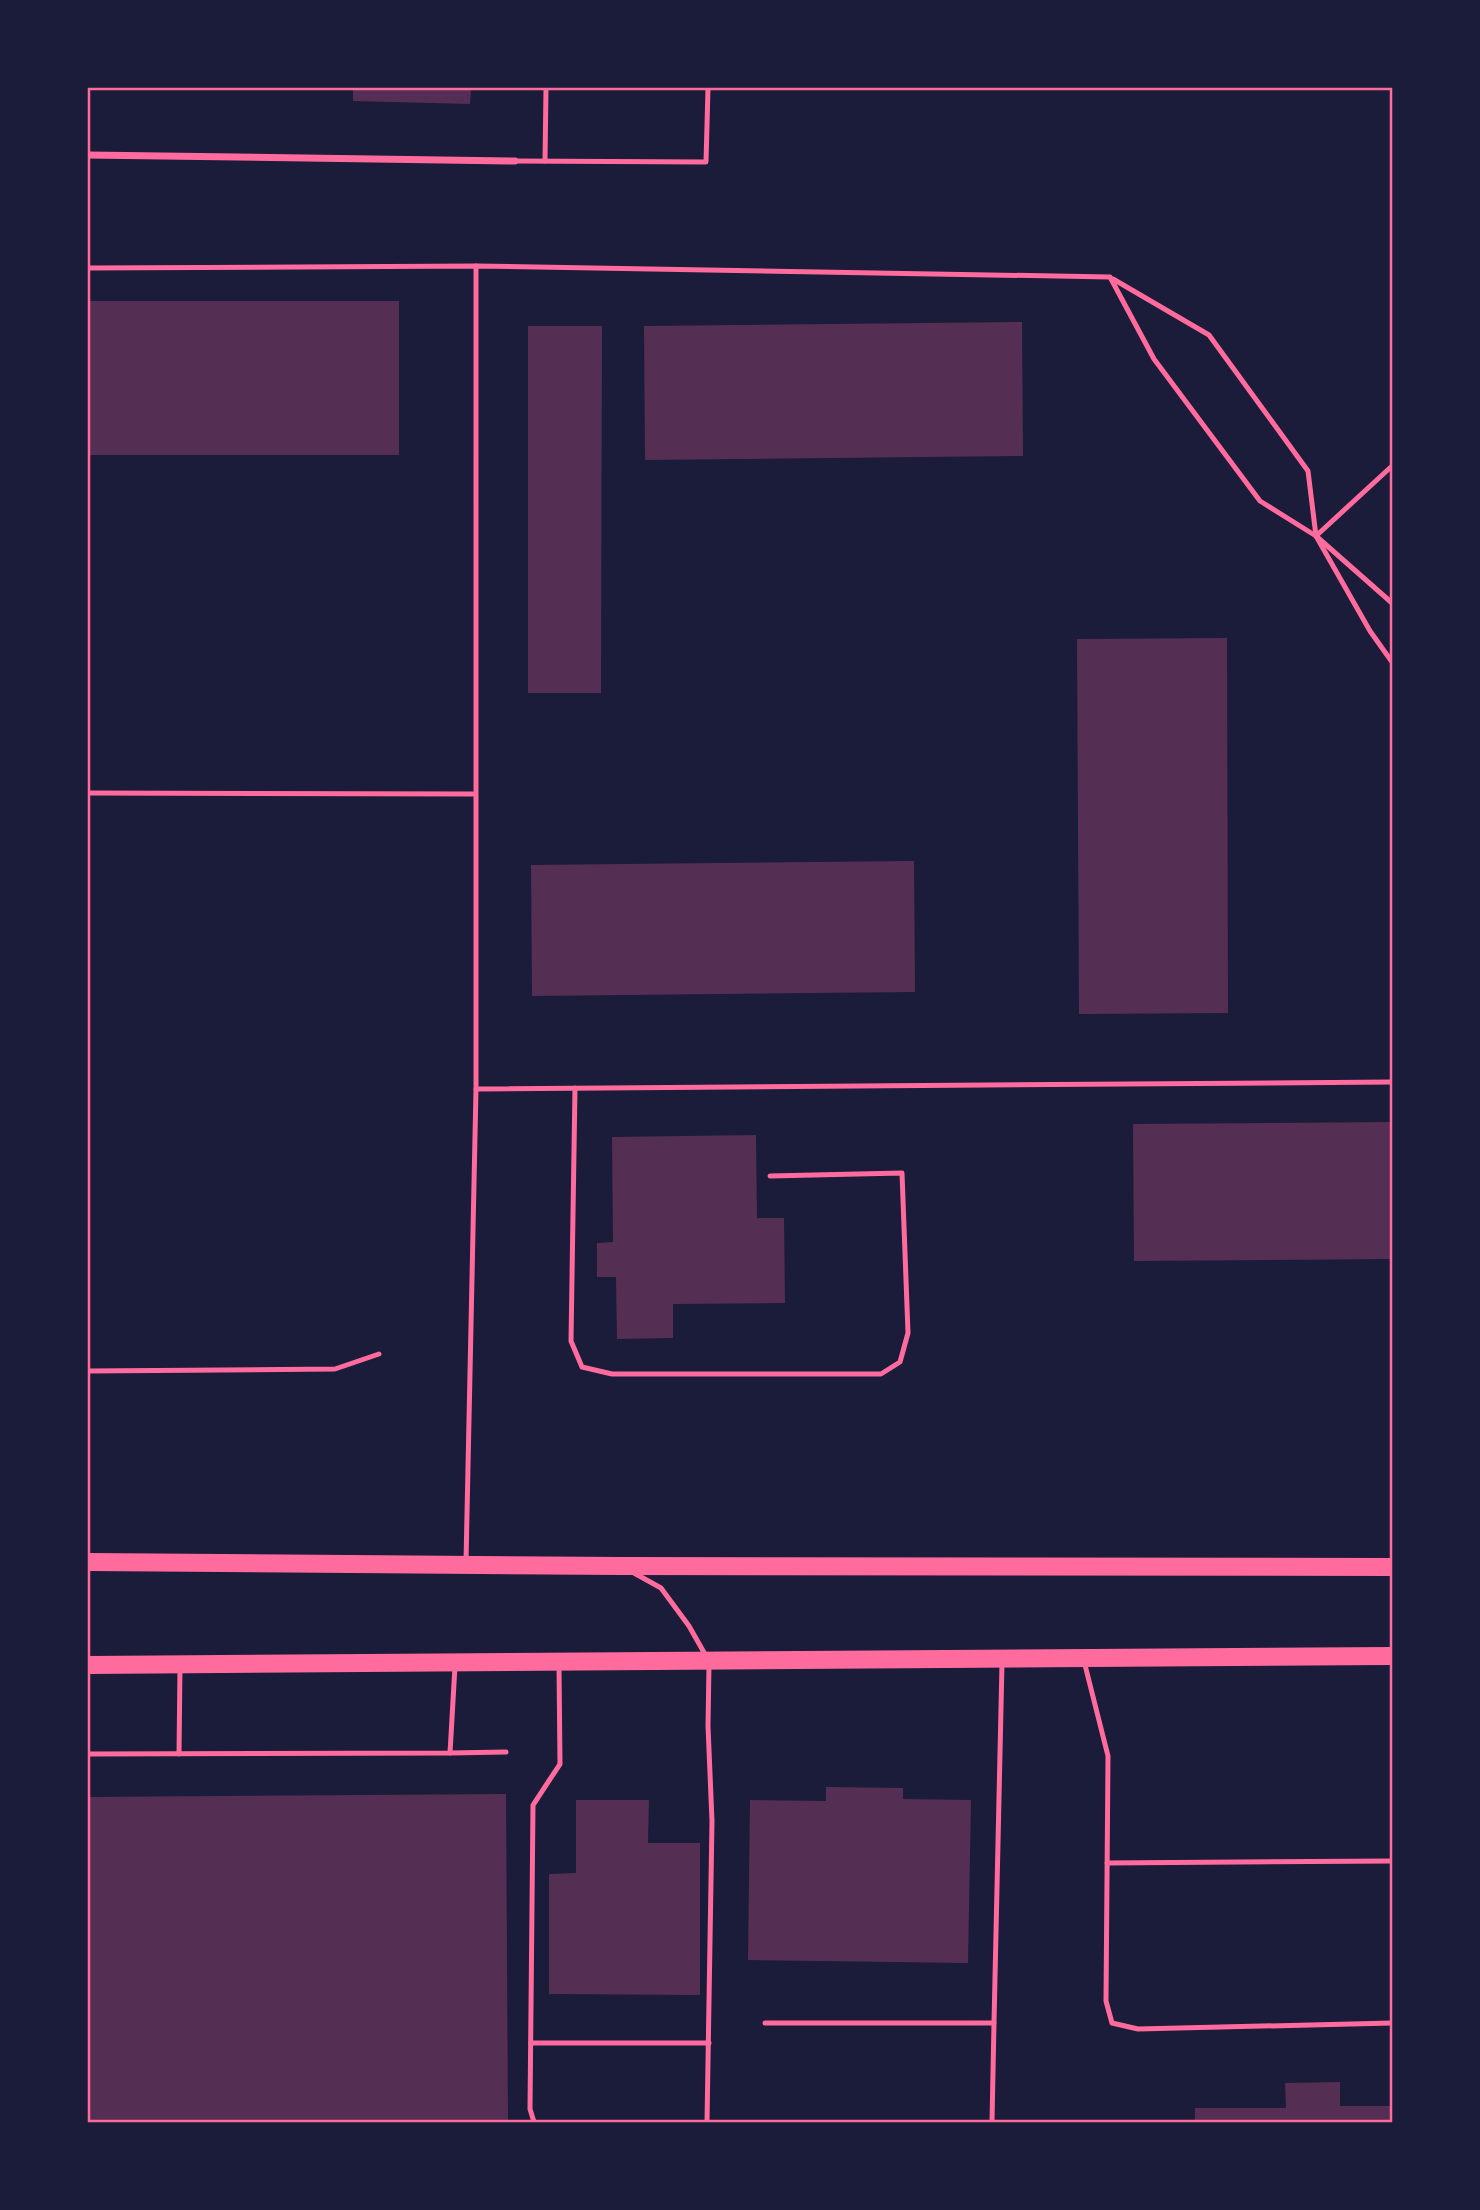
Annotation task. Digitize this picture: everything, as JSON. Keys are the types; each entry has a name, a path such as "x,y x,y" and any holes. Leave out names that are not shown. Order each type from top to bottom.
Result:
{"main road":[{"path":"88,1562 622,1566 1392,1566"},
{"path":"88,1665 1392,1656"}],"street":[{"path":"88,155 515,161"}],"lane":[{"path":"545,161 546,88"},
{"path":"515,161 706,162 708,88"},
{"path":"88,268 476,266 1110,277 1209,335 1308,471 1316,536 1370,631 1392,662"},
{"path":"466,1565 476,1089 476,266"},
{"path":"1110,277 1154,359 1260,501 1316,536 1392,603"},
{"path":"1316,536 1392,466"},
{"path":"88,793 475,794"},
{"path":"476,1089 1392,1082"},
{"path":"575,1088 571,1341 582,1367 612,1374 881,1374 900,1362 908,1333 902,1173 771,1176"},
{"path":"88,1371 335,1369 379,1354"},
{"path":"622,1566 661,1588 689,1626 709,1661 708,1726 712,1821 707,2123"},
{"path":"992,2123 1002,1658"},
{"path":"1083,1658 1108,1756 1105,2001 1112,2023 1138,2029 1392,2023"},
{"path":"534,2123 530,2109 533,1805 560,1764 559,1662"},
{"path":"450,1754 455,1663"},
{"path":"179,1754 180,1664"},
{"path":"88,1755 506,1752"},
{"path":"1107,1863 1392,1861"},
{"path":"765,2023 994,2022"},
{"path":"531,2043 709,2043"}],"building":[{"path":"353,88 471,88 470,104 353,101"},
{"path":"88,301 399,301 399,455 88,455"},
{"path":"1022,322 1023,456 645,460 644,326"},
{"path":"528,326 602,326 601,693 528,693"},
{"path":"1227,638 1228,1013 1079,1014 1077,639"},
{"path":"914,861 915,992 532,996 531,865"},
{"path":"1392,1122 1392,1259 1134,1261 1133,1124"},
{"path":"756,1135 757,1218 784,1218 785,1303 673,1304 673,1338 617,1339 616,1277 597,1277 597,1243 613,1242 612,1137"},
{"path":"826,1787 903,1788 903,1799 971,1800 968,1963 748,1960 750,1800 826,1801"},
{"path":"506,1794 508,2122 88,2122 88,1797"},
{"path":"576,1800 649,1800 648,1843 700,1843 700,1995 549,1994 549,1874 576,1873"},
{"path":"1340,2082 1340,2106 1391,2106 1392,2122 1195,2122 1195,2108 1286,2108 1285,2083"}]}
